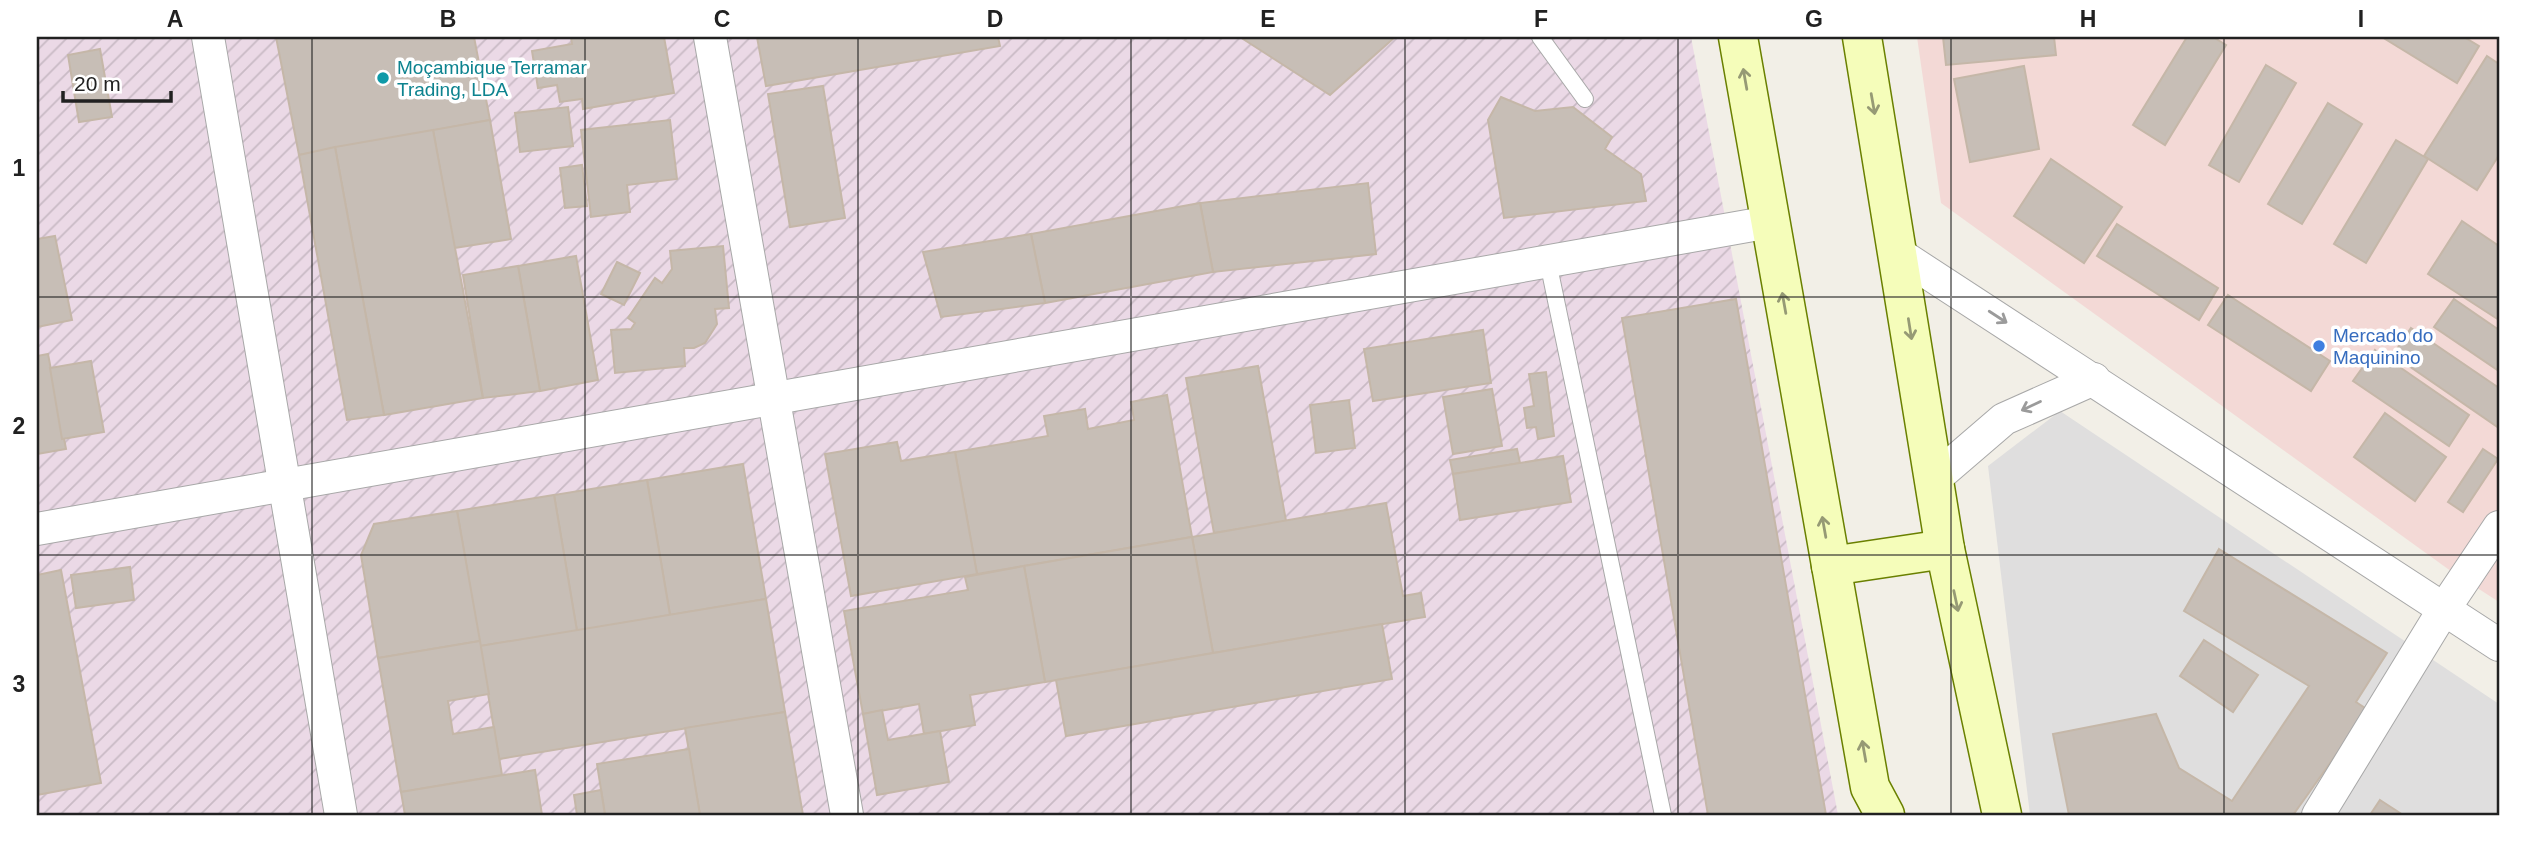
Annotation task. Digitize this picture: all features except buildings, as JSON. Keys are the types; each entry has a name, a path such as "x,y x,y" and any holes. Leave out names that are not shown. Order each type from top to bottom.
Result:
{"street":[{"path":"208,37 341,815"},
{"path":"710,37 847,815"},
{"path":"1738,37 1870,787 1885,815"},
{"path":"1862,37 1945,549 2002,815"},
{"path":"37,529 283,488 1770,222"},
{"path":"1899,254 2499,645"},
{"path":"1933,480 2004,419 2094,379"},
{"path":"2318,815 2444,609 2499,527"},
{"path":"1831,566 1945,549"}],"lane":[{"path":"1540,37 1585,99"},
{"path":"1548,262 1663,815"}],"shaded area":[{"path":"37,37 1691,37 1838,815 37,815"},
{"name":"Mercado do Maquinino","path":"1917,37 2499,37 2499,602 2448,569 1941,203"},
{"path":"2060,411 2499,704 2499,815 2030,815 1988,466"}],"place":[{"name":"Moçambique Terramar Trading, LDA","path":"383,78"},
{"name":"Mercado do Maquinino","path":"2319,346"}]}
